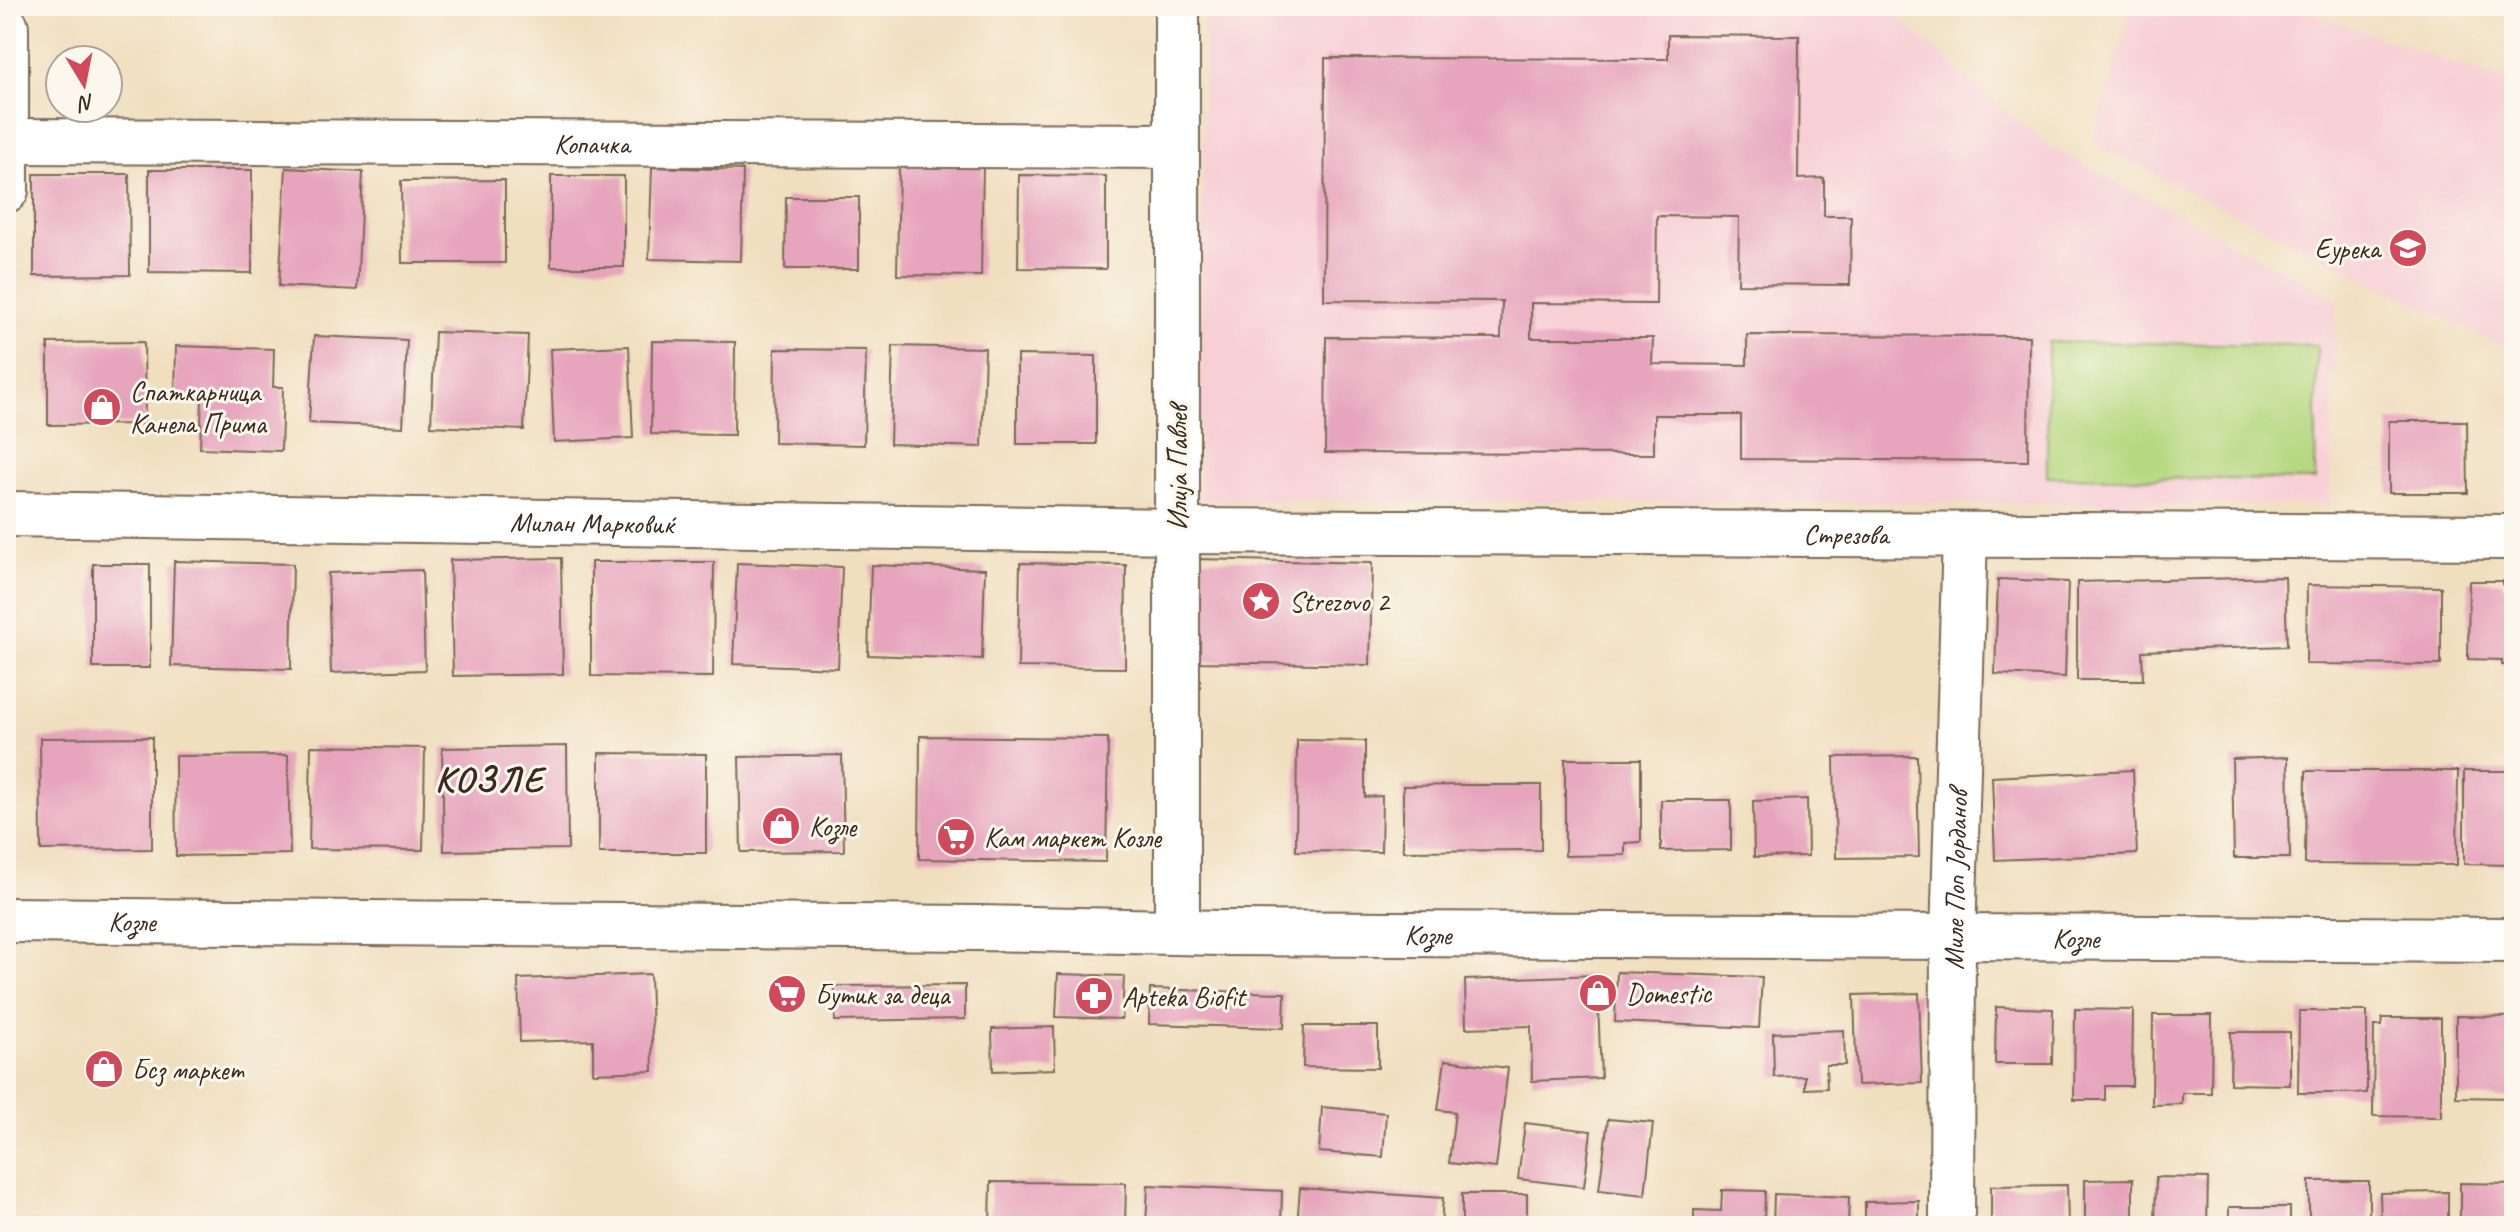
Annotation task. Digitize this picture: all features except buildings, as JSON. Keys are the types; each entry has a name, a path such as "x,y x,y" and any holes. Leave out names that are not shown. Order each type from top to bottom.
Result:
{"street":[{"name":"Илија Павлев","path":"1177,6 1177,930"},
{"path":"6,27 6,190"},
{"name":"Копачка","path":"8,141 1177,146"},
{"name":"Милан Марковиќ","path":"6,514 1177,531"},
{"name":"Стрезова","path":"1177,531 2514,537"},
{"name":"Миле Поп Јорданов","path":"1952,1226 1953,938 1965,535"},
{"name":"Козле","path":"6,920 1953,938 2514,940"}],"shaded area":[{"path":"1205,6 1874,6 1896,16 2042,142 2336,299 2330,505 1199,500"},
{"name":"Еурека","path":"2132,6 2291,6 2514,84 2514,352 2092,143"}],"green space":[{"path":"2048,342 2317,345 2315,480 2047,477"}],"place":[{"name":"Еурека","path":"2408,248"},
{"name":"Спаткарница Канела Прима","path":"102,407"},
{"name":"Strezovo 2","path":"1261,601"},
{"name":"Козле","path":"781,826"},
{"name":"Кам маркет Козле","path":"956,837"},
{"name":"Domestic","path":"1598,993"},
{"name":"Бутик за деца","path":"787,994"},
{"name":"Apteka Biofit","path":"1094,996"},
{"name":"Бсз маркет","path":"104,1069"}],"district":[{"name":"КОЗЛЕ","path":"490,779"}]}
